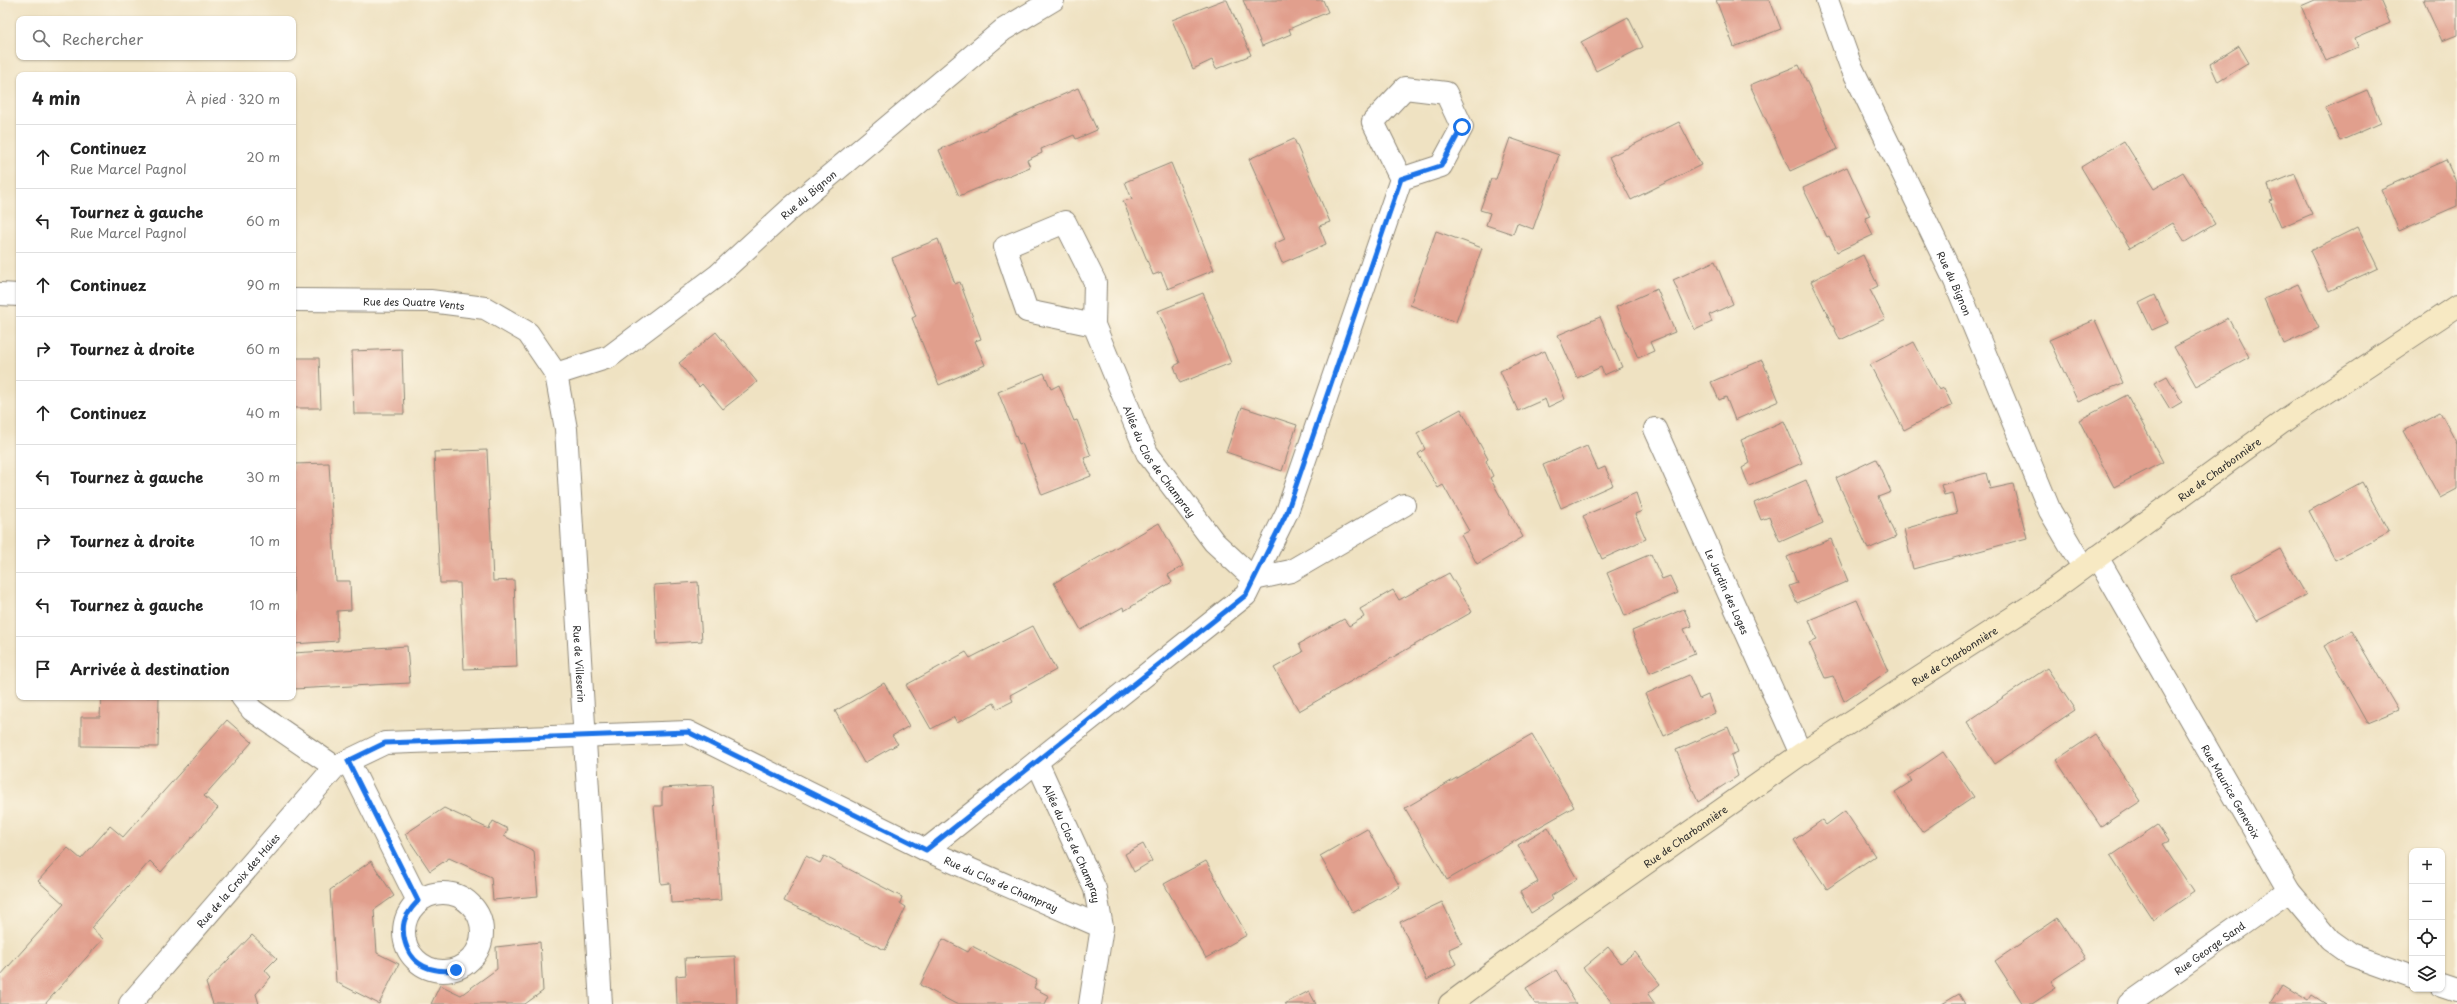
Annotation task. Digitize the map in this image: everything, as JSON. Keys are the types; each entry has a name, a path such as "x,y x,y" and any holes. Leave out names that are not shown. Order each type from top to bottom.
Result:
{"street":[{"name":"Rue du Bignon","path":"556,374 609,357 718,275 790,209 1003,30 1053,0"},
{"name":"Rue du Bignon","path":"1827,0 1850,64 1955,281 2050,511 2090,562"},
{"path":"926,850 1246,595 1287,512 1401,179"},
{"name":"Allée du Clos de Champray","path":"1094,325 1028,311 1004,247 1065,222 1095,282 1094,325 1147,453 1214,542 1254,579"},
{"path":"0,294 16,295"},
{"name":"Rue des Quatre Vents","path":"296,300 430,301 485,308 528,333"},
{"name":"Rue de Charbonnière","path":"1450,1004 1524,949 1801,754 2032,605 2288,418 2457,306"},
{"name":"Rue de Villeserin","path":"528,333 556,374 566,429 601,1004"},
{"name":"Le Jardin des Loges","path":"1655,429 1801,754"},
{"path":"1254,579 1290,571 1404,506"},
{"name":"Rue Maurice Genevoix","path":"2090,562 2289,891 2330,940 2351,955 2409,976"},
{"path":"244,700 252,710 342,764 418,901"},
{"name":"Rue du Clos de Champray","path":"585,736 688,732 926,850 1102,927"},
{"name":"Rue de la Croix des Haies","path":"130,1004 342,764 385,743 585,736"},
{"name":"Allée du Clos de Champray","path":"1037,762 1096,889 1102,927"},
{"name":"Rue George Sand","path":"2129,1004 2289,891"},
{"path":"1090,1004 1102,927"},
{"path":"2445,987 2457,991"}],"building":[{"path":"1223,0 1227,0 1251,55 1216,69 1212,60 1193,69 1172,20"},
{"path":"1243,0 1323,0 1328,12 1289,29 1291,34 1262,46"},
{"path":"1716,0 1770,0 1781,29 1734,47"},
{"path":"2315,0 2380,0 2390,23 2355,38 2358,47 2326,61 2301,6"},
{"path":"2423,0 2457,0 2457,35 2442,41"},
{"path":"1628,17 1643,47 1596,71 1581,42"},
{"path":"2239,46 2249,63 2218,82 2210,64"},
{"path":"1799,65 1838,149 1790,171 1750,85"},
{"path":"1078,88 1097,130 1076,139 1074,135 1041,149 1042,153 1027,160 1030,167 959,196 939,150"},
{"path":"2367,90 2381,123 2340,141 2325,108"},
{"path":"1679,122 1701,165 1631,200 1609,157"},
{"path":"1510,138 1559,155 1533,229 1517,223 1513,234 1486,225 1490,213 1480,210 1491,179 1496,179"},
{"path":"1294,139 1330,222 1319,226 1326,244 1282,263 1274,244 1285,239 1249,159"},
{"path":"2124,141 2154,189 2183,172 2215,224 2185,242 2173,223 2130,248 2081,167"},
{"path":"2446,160 2457,184 2457,206 2399,231 2381,189"},
{"path":"1171,163 1214,270 1168,289 1161,272 1153,275 1123,201 1132,199 1125,182"},
{"path":"1847,167 1870,216 1865,218 1873,235 1837,252 1829,236 1827,237 1803,188"},
{"path":"2295,174 2312,214 2281,227 2270,201 2273,200 2268,185"},
{"path":"2358,227 2378,268 2329,291 2310,251"},
{"path":"1436,231 1482,248 1456,322 1410,305"},
{"path":"938,239 955,284 960,282 981,339 975,341 985,365 939,385 912,318 916,316 892,258"},
{"path":"1863,255 1878,286 1870,290 1885,319 1840,340 1811,281"},
{"path":"1715,261 1733,304 1709,315 1712,322 1695,330 1673,280"},
{"path":"2298,284 2319,328 2284,344 2264,299"},
{"path":"1657,289 1675,332 1650,342 1654,351 1638,358 1616,307"},
{"path":"1203,293 1231,363 1180,383 1174,366 1180,363 1158,311"},
{"path":"2155,295 2168,323 2152,330 2139,303"},
{"path":"1600,317 1622,367 1604,375 1601,367 1577,378 1558,335"},
{"path":"2228,318 2249,357 2196,386 2174,347"},
{"path":"2095,320 2123,383 2078,402 2049,340"},
{"path":"716,332 757,382 723,409 702,384 699,387 679,363"},
{"path":"1914,342 1939,390 1944,388 1952,405 1904,430 1870,365"},
{"path":"402,349 404,414 354,414 352,351"},
{"path":"1545,351 1565,399 1548,407 1545,399 1518,411 1500,371"},
{"path":"296,358 319,358 321,408 296,408"},
{"path":"1762,360 1779,401 1735,420 1726,397 1719,400 1711,382"},
{"path":"1044,373 1051,389 1059,385 1074,421 1077,420 1091,456 1084,458 1091,476 1042,495 1022,443 1019,444 998,392"},
{"path":"2167,376 2182,402 2170,409 2154,383"},
{"path":"2127,395 2163,462 2114,487 2079,420"},
{"path":"1242,407 1297,425 1282,471 1226,452"},
{"path":"1461,409 1488,459 1486,461 1493,476 1490,478 1523,537 1477,564 1461,535 1469,531 1443,485 1438,488 1418,454 1425,449 1417,433"},
{"path":"2440,412 2457,444 2457,489 2440,498 2404,431"},
{"path":"1784,421 1802,463 1749,486 1742,468 1750,463 1741,440"},
{"path":"1587,446 1598,470 1605,467 1613,485 1561,508 1543,465"},
{"path":"487,450 493,581 514,580 517,667 464,669 460,583 440,583 434,452"},
{"path":"1876,459 1891,492 1878,497 1896,537 1868,549 1836,478"},
{"path":"329,463 336,581 350,581 351,610 337,611 338,641 296,644 296,464"},
{"path":"1986,473 1990,489 2013,484 2027,538 1913,569 1904,529 1957,514 1952,493 1944,495 1941,485"},
{"path":"1806,480 1823,523 1780,542 1769,517 1761,520 1754,503"},
{"path":"2362,482 2389,532 2335,560 2309,511"},
{"path":"1636,493 1642,511 1635,514 1646,539 1602,559 1583,516"},
{"path":"1159,523 1183,566 1168,575 1172,582 1124,611 1123,607 1081,630 1054,583"},
{"path":"1831,539 1848,581 1797,603 1789,586 1797,583 1787,557"},
{"path":"2280,549 2306,595 2257,621 2231,576"},
{"path":"1651,554 1662,579 1670,576 1678,593 1625,616 1607,573"},
{"path":"1449,573 1472,612 1299,711 1274,668 1303,652 1299,644 1344,619 1349,626 1364,617 1360,609 1393,590 1399,600"},
{"path":"698,582 702,641 657,644 654,585"},
{"path":"1857,600 1888,671 1844,701 1833,676 1825,678 1809,643 1817,640 1809,620"},
{"path":"1684,609 1692,626 1684,629 1695,654 1650,673 1632,631"},
{"path":"1033,626 1056,670 1010,695 1013,701 997,709 994,703 957,723 954,717 931,729 906,685 966,652 970,658"},
{"path":"2352,631 2398,710 2367,723 2324,646"},
{"path":"407,646 410,683 296,689 296,653"},
{"path":"2047,668 2075,710 1995,764 1967,722"},
{"path":"1689,675 1699,699 1708,695 1715,713 1664,736 1645,694"},
{"path":"884,683 909,726 892,736 898,744 864,763 835,711"},
{"path":"101,700 159,700 158,747 81,746 81,717 100,717"},
{"path":"227,720 252,742 204,796 218,808 161,872 150,861 91,928 103,939 45,1004 0,1004 0,976 64,904 38,881 68,848 81,859 110,826 123,837"},
{"path":"1728,727 1738,752 1731,755 1738,776 1698,802 1676,750"},
{"path":"1532,734 1574,807 1447,880 1405,808"},
{"path":"2095,734 2141,801 2101,827 2056,760"},
{"path":"1943,752 1974,797 1922,832 1895,792 1912,781 1908,776"},
{"path":"713,785 721,900 671,903 670,883 661,884 654,806 662,806 662,788"},
{"path":"444,808 489,829 493,821 508,829 504,836 534,851 538,896 493,900 491,877 449,858 430,871 405,834"},
{"path":"1845,811 1875,856 1827,889 1794,840 1822,820 1826,825"},
{"path":"2157,825 2168,841 2162,844 2194,892 2153,920 2111,856"},
{"path":"1548,827 1577,879 1551,896 1553,899 1531,913 1520,892 1538,882 1518,845"},
{"path":"1367,829 1400,887 1353,913 1320,856"},
{"path":"1143,844 1152,861 1134,872 1125,854"},
{"path":"806,856 820,863 824,856 902,897 900,903 906,907 885,950 784,901"},
{"path":"371,861 394,896 374,910 377,953 399,964 379,1004 336,982 330,890"},
{"path":"1206,861 1247,935 1206,958 1164,884"},
{"path":"1442,902 1462,943 1449,949 1456,964 1427,980 1400,922"},
{"path":"2058,918 2085,959 2051,981 2056,988 2032,1004 2023,1004 1995,961"},
{"path":"252,935 277,958 265,970 271,977 256,994 259,1004 213,1004 206,983"},
{"path":"943,939 968,952 972,946 1037,980 1034,988 1049,996 1045,1004 956,1004 920,985"},
{"path":"540,942 543,991 525,1004 431,1004 440,985 461,995 497,969 496,947"},
{"path":"1608,947 1621,963 1635,952 1660,984 1648,994 1655,1004 1614,1004 1583,968"},
{"path":"735,956 737,1004 677,1004 676,976 686,975 685,958"},
{"path":"1556,970 1576,1004 1535,1004 1526,988"},
{"path":"2282,985 2308,1001 2312,995 2326,1004 2270,1004"},
{"path":"1309,991 1316,1004 1285,1004 1288,1002"},
{"path":"1959,994 1965,1004 1942,1004"}],"route":[{"path":"456,970 430,970 418,963 408,951 403,934 406,916 418,901 348,761 385,743 620,736 688,732 809,794 926,850 1246,595 1287,512 1401,179 1441,166 1462,127"}]}
